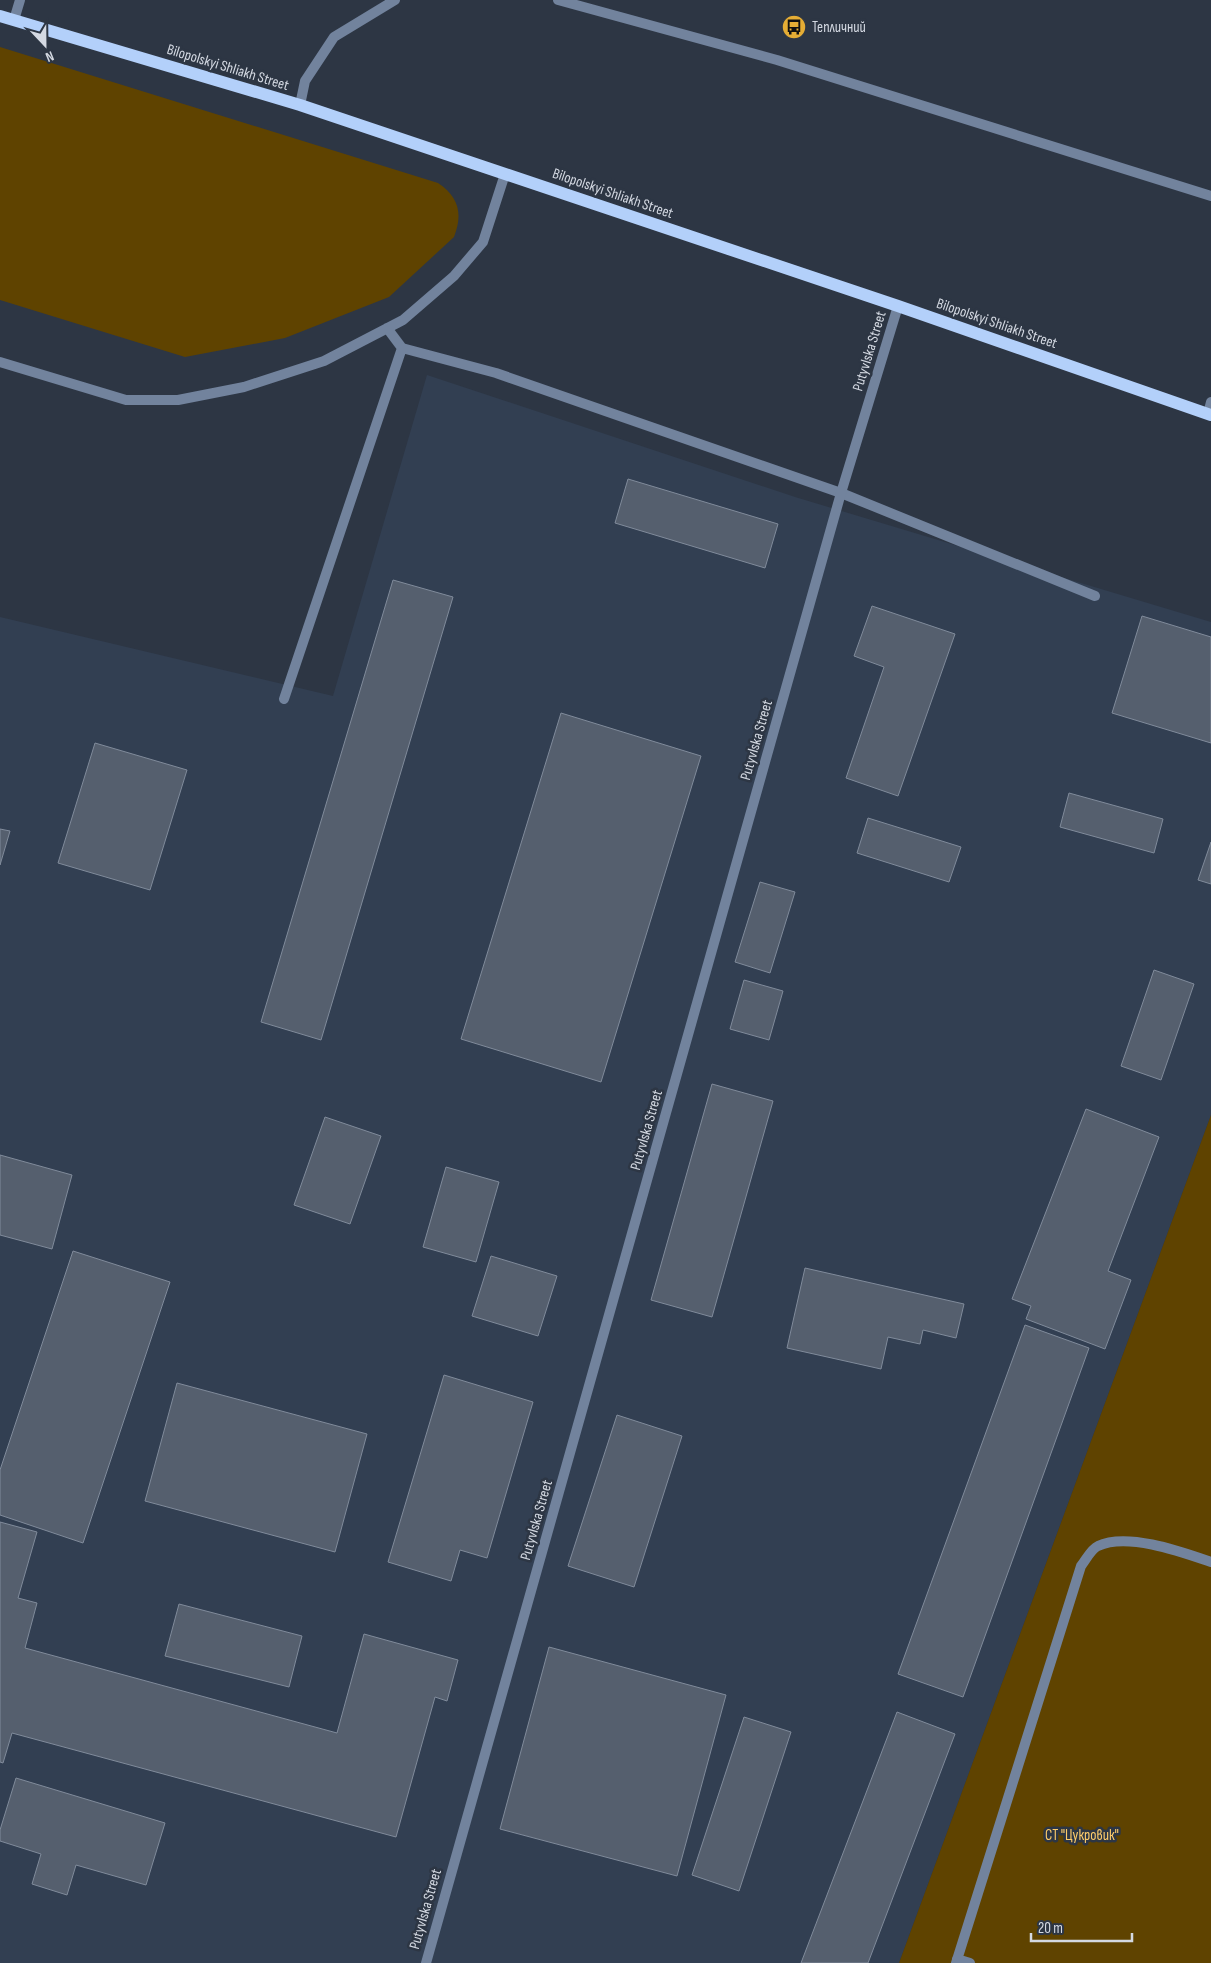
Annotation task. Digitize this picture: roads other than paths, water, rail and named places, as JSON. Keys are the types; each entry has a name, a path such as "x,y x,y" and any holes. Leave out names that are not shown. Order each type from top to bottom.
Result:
{"main road":[{"name":"Bilopolskyi Shliakh Street","path":"0,16 300,106 1210,410"}],"street":[{"path":"14,20 20,0"},
{"path":"300,106 304,81 334,37 395,0"},
{"path":"558,0 777,60 1211,196"},
{"path":"0,362 126,400 178,400 244,387 324,361 403,320 454,276 483,242 504,174"},
{"name":"Putyvlska Street","path":"426,1963 841,493 898,306"},
{"path":"388,328 402,348 496,373 841,493 1095,596"},
{"path":"284,699 402,348"},
{"path":"970,1963 956,1961 1081,1566 1096,1547 1114,1540 1172,1549 1211,1562"}],"place":[{"name":"Тепличний","path":"794,27"}],"park label":[{"name":"СТ \"Цукровик\"","path":"1082,1835"}]}
